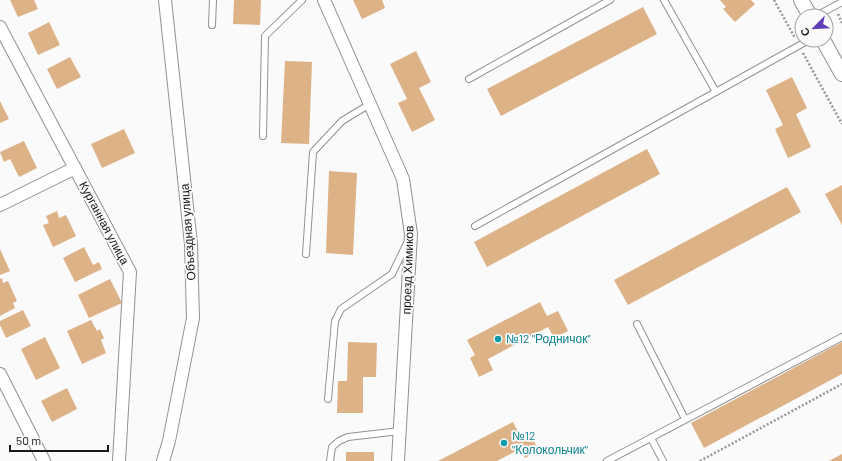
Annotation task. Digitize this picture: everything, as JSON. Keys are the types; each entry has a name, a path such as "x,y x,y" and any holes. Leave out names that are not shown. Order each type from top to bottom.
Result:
{"street":[{"name":"Объездная улица","path":"163,461 193,318 191,244 165,0"},
{"name":"проезд Химиков","path":"324,0 403,180 411,234 398,461"},
{"name":"Курганная улица","path":"0,27 130,272 119,461"},
{"path":"827,48 842,74"},
{"path":"0,206 75,168"},
{"path":"2,380 44,461"}],"lane":[{"path":"212,25 213,0"},
{"path":"263,136 265,36 302,0"},
{"path":"469,79 610,0"},
{"path":"664,0 716,92"},
{"path":"831,8 842,2"},
{"path":"475,226 795,48"},
{"path":"306,254 313,152 342,121 370,104"},
{"path":"328,399 335,321 341,309 392,274 411,234"},
{"path":"637,324 685,419"},
{"path":"607,461 842,337"},
{"path":"330,461 332,447 348,436 400,431"},
{"path":"651,438 663,461"}],"path":[{"path":"774,0 794,37"},
{"path":"800,48 842,124"},
{"path":"700,461 842,384"}],"building":[{"path":"10,0 34,0 38,9 18,17"},
{"path":"234,0 261,0 260,25 233,24"},
{"path":"353,0 382,0 385,8 362,19"},
{"path":"720,0 751,0 755,4 735,22 723,9 726,7"},
{"path":"643,7 657,34 501,116 487,89"},
{"path":"49,22 60,45 38,55 28,33"},
{"path":"416,51 431,82 419,88 435,120 412,132 398,103 407,99 390,64"},
{"path":"70,57 81,77 57,89 47,69"},
{"path":"285,61 312,62 309,144 281,143"},
{"path":"792,77 807,108 796,114 811,147 788,158 775,129 783,125 766,90"},
{"path":"0,101 9,119 0,123"},
{"path":"124,129 135,153 102,168 91,144"},
{"path":"24,141 37,168 19,177 10,159 4,162 0,152"},
{"path":"647,149 660,174 487,267 474,242"},
{"path":"329,171 357,173 353,255 326,253"},
{"path":"842,185 842,225 825,194"},
{"path":"787,187 801,212 628,305 614,280"},
{"path":"57,211 59,218 66,215 76,236 53,247 43,225 49,223 46,216"},
{"path":"84,247 93,265 99,262 102,269 75,282 63,258"},
{"path":"0,249 10,271 0,275"},
{"path":"2,278 3,283 8,281 17,301 13,303 15,308 0,316 0,279"},
{"path":"110,279 122,303 89,318 78,295"},
{"name":"№12 \"Родничок\"","path":"540,302 547,316 558,311 568,331 554,338 548,327 488,359 493,370 479,377 470,358 475,355 467,340"},
{"path":"23,310 31,326 6,338 0,325 0,321"},
{"path":"91,320 97,331 100,329 104,338 101,340 106,353 82,364 67,331"},
{"path":"45,337 60,368 36,380 21,349"},
{"path":"348,342 377,343 376,377 363,377 363,413 337,413 338,381 347,381"},
{"path":"842,342 842,374 704,448 691,423"},
{"path":"67,388 77,409 52,422 41,401"},
{"name":"№12 \"Колокольчик\"","path":"513,422 520,436 529,432 539,451 525,458 520,449 497,461 438,461"},
{"path":"346,452 374,452 374,461 346,461"},
{"path":"842,454 842,461 829,461"}],"place":[{"name":"№12 \"Родничок\"","path":"498,339"},
{"name":"№12 \"Колокольчик\"","path":"504,443"}]}
